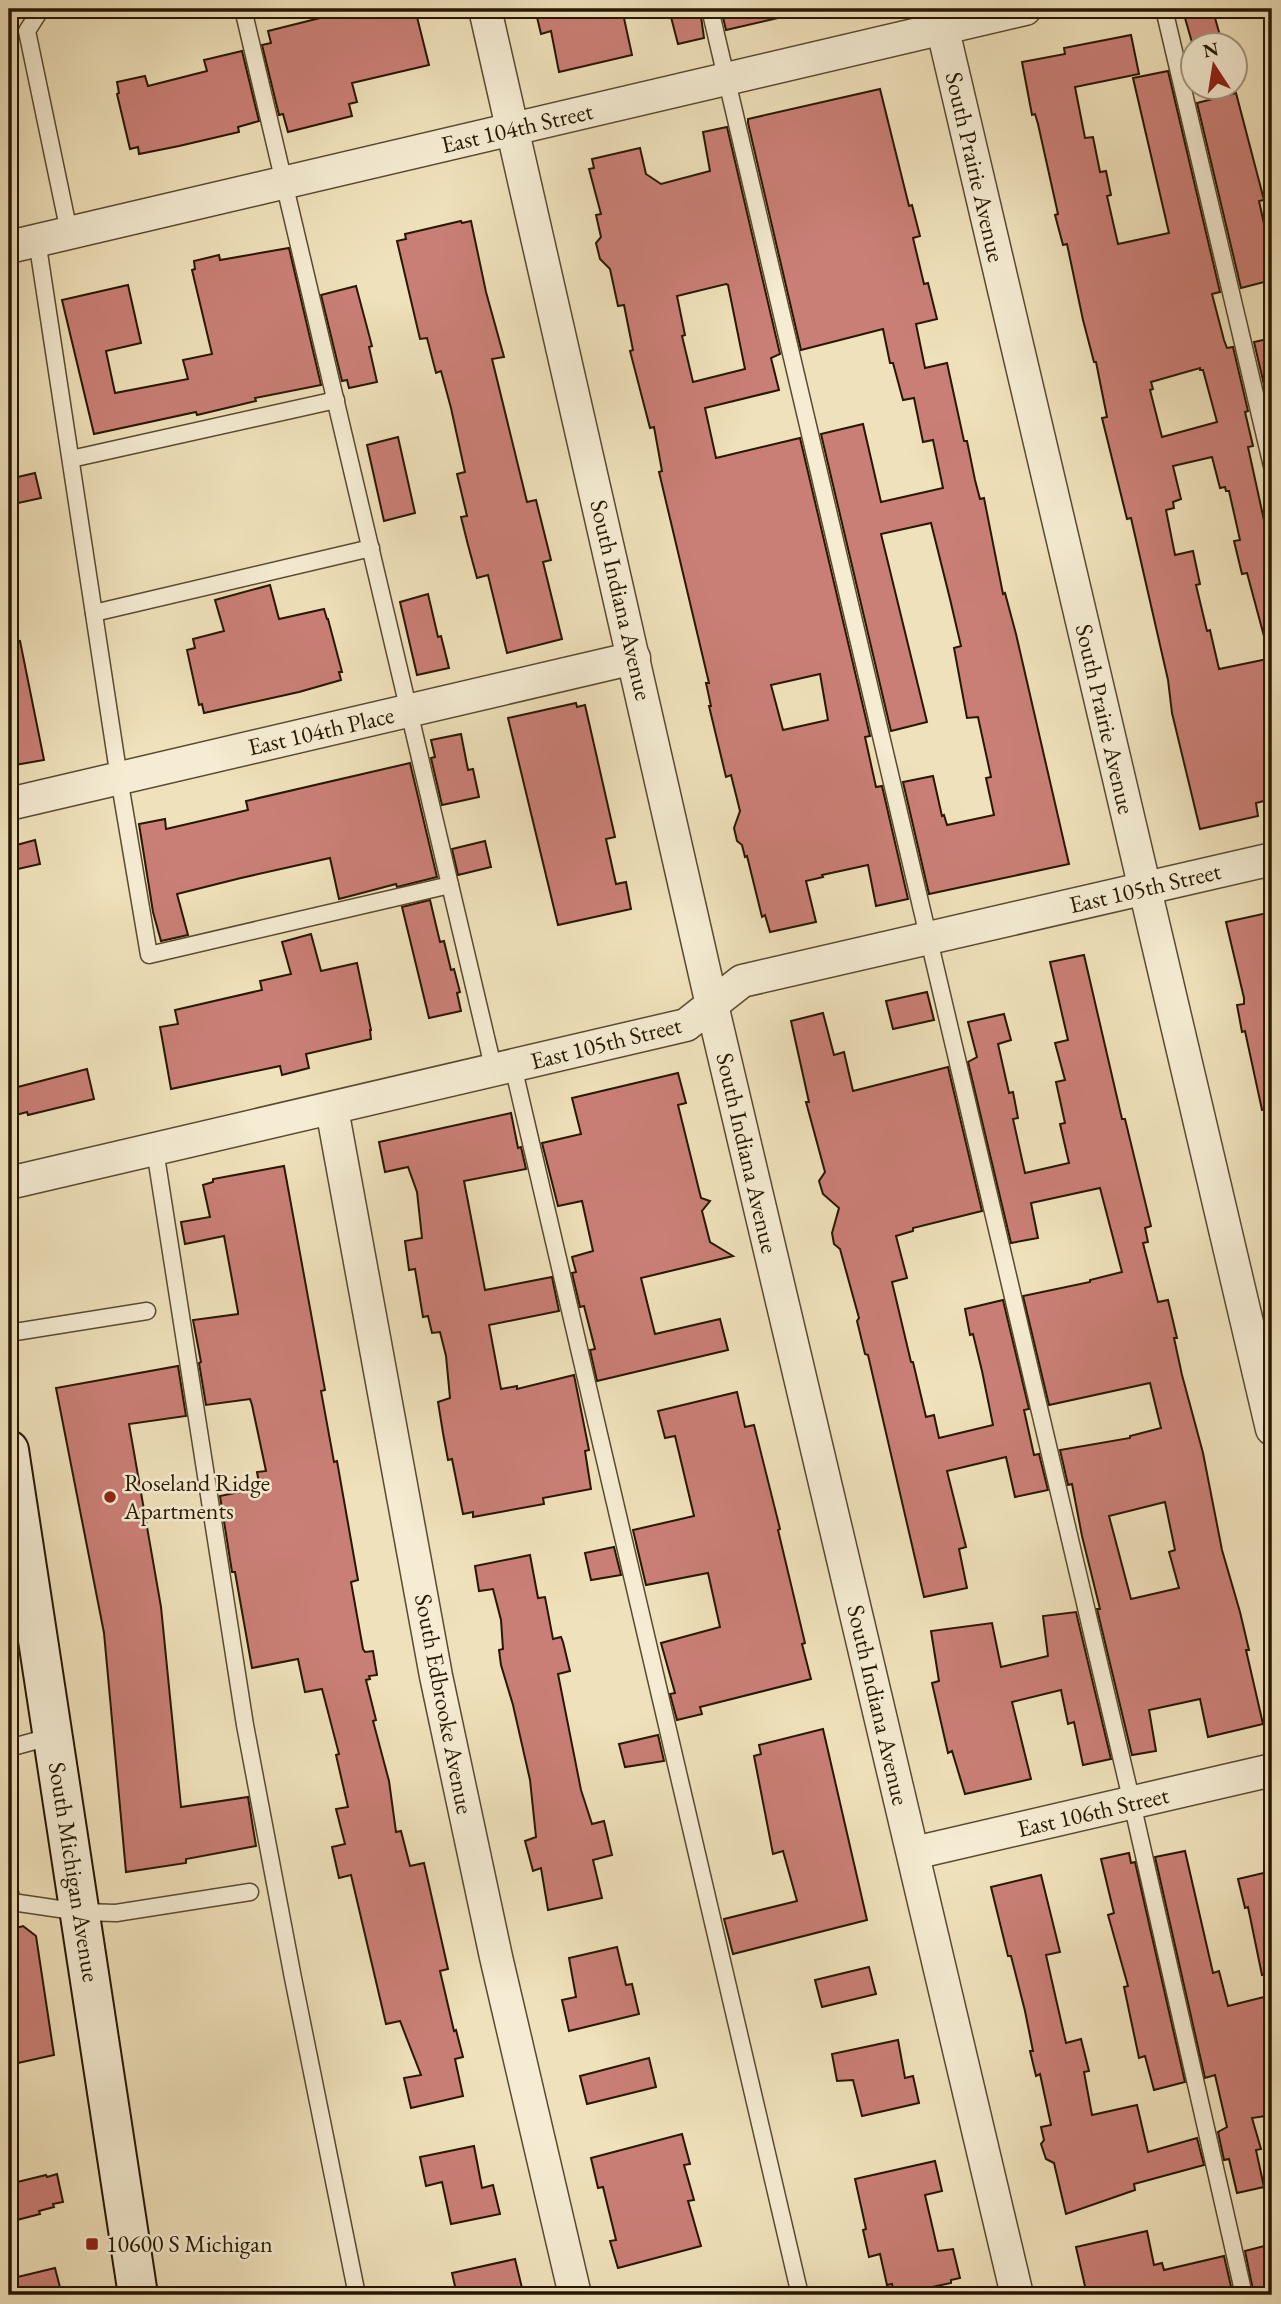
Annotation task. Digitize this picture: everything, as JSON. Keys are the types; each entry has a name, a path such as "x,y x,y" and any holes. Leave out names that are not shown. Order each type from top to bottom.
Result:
{"main road":[{"name":"South Michigan Avenue","path":"9,1450 138,2295"}],"street":[{"name":"South Indiana Avenue","path":"485,9 712,1005 1017,2295"},
{"name":"East 104th Street","path":"23,243 726,79 940,18 1025,9"},
{"name":"South Prairie Avenue","path":"940,18 1272,1429"},
{"name":"East 104th Place","path":"9,804 634,658"},
{"name":"East 105th Street","path":"9,1184 686,1025 742,981 1272,859"},
{"name":"South Edbrooke Avenue","path":"332,1109 436,1676 496,1957 575,2295"},
{"name":"East 106th Street","path":"914,1853 1272,1770"}],"lane":[{"path":"41,9 27,31 69,232"},
{"path":"243,9 450,885 504,1069 800,2295"},
{"path":"710,9 1132,1803 1244,2295"},
{"path":"1164,9 1272,466"},
{"path":"23,243 71,459 119,778 149,955 450,885"},
{"path":"71,459 337,400"},
{"path":"94,613 371,548"},
{"path":"155,1150 245,1725 357,2295"},
{"path":"9,1333 147,1311"},
{"path":"9,1748 53,1737"},
{"path":"9,1889 12,1902 80,1912 116,1913 250,1892"}],"building":[{"path":"356,9 415,9 429,65 352,83 357,102 349,104 352,116 288,132 283,114 279,115 262,45 271,43 268,31"},
{"path":"535,9 622,9 632,55 559,72 551,31 541,34"},
{"path":"672,9 700,9 704,38 678,44 671,17"},
{"path":"721,9 777,9 778,18 726,30"},
{"path":"1213,11 1219,32 1189,32 1185,18"},
{"path":"1131,35 1139,74 1075,87 1085,138 1093,137 1100,172 1106,171 1111,195 1107,196 1118,244 1169,233 1133,78 1168,71 1220,292 1212,294 1227,348 1233,347 1248,411 1245,412 1253,446 1248,447 1267,534 1269,533 1272,545 1272,639 1265,640 1247,573 1242,574 1234,541 1240,540 1229,491 1226,491 1225,487 1220,488 1212,457 1173,466 1181,499 1173,502 1174,508 1166,510 1175,555 1193,551 1200,584 1196,585 1219,669 1272,658 1272,794 1266,794 1268,800 1256,803 1258,816 1200,829 1172,713 1168,680 1131,518 1127,519 1102,418 1107,417 1096,362 1083,320 1067,244 1063,245 1055,215 1058,214 1038,124 1035,114 1032,115 1022,62 1065,54 1064,48","holes":["1203,370 1217,422 1162,437 1150,390 1153,389 1151,382"]},
{"path":"242,51 259,121 238,127 239,132 179,146 139,154 138,147 130,149 117,94 117,82 145,76 148,86 207,71 204,60"},
{"path":"880,89 909,206 912,205 920,236 913,238 924,284 928,283 937,319 916,324 925,368 947,363 964,441 967,441 980,499 984,498 1003,594 1005,593 1016,634 1069,864 929,894 903,782 933,776 942,816 944,815 947,825 994,815 986,778 991,777 978,717 967,718 954,648 961,646 931,523 881,534 927,722 891,731 821,434 863,424 881,502 943,488 933,440 923,442 914,398 903,400 893,363 890,363 883,329 801,350 748,123 748,119"},
{"path":"1238,102 1264,200 1259,201 1272,260 1272,280 1241,288 1197,103"},
{"path":"727,127 780,354 771,358 779,390 705,408 716,458 800,438 870,736 865,737 876,787 882,786 908,899 876,906 868,865 822,875 823,877 806,881 816,922 770,932 765,915 762,917 747,856 745,857 742,845 737,841 734,828 740,811 731,775 726,777 709,706 706,683 709,683 659,472 662,471 654,427 650,428 630,351 633,350 624,305 618,306 610,269 600,259 596,243 601,237 596,215 601,214 589,169 594,168 592,159 640,148 646,174 661,184 710,171 703,132","holes":["726,284 745,369 693,382 682,336 685,335 677,296","820,674 828,720 783,730 771,685"]},
{"path":"471,221 486,292 504,357 492,359 527,502 536,500 551,560 543,562 562,639 507,653 488,575 477,578 468,545 461,517 467,516 457,474 465,472 451,408 441,371 436,373 427,338 420,339 397,241 406,239 405,234"},
{"path":"289,248 321,385 255,398 256,401 197,415 196,412 94,434 62,300 128,285 141,343 106,351 115,393 188,379 183,360 212,354 192,270 195,269 194,261 219,255 220,260"},
{"path":"356,286 372,346 369,347 377,382 349,388 347,380 342,381 321,295"},
{"path":"1272,338 1272,405 1269,406 1254,342"},
{"path":"398,437 415,513 384,521 367,445"},
{"path":"35,473 41,498 9,505 9,479"},
{"path":"270,585 279,619 324,609 342,672 339,672 341,680 204,713 202,704 199,705 187,650 195,648 193,639 224,631 215,600"},
{"path":"428,594 438,637 441,636 449,668 417,675 400,602"},
{"path":"20,641 44,760 9,766 9,643"},
{"path":"576,703 577,707 585,705 615,837 606,839 616,884 626,882 631,909 558,925 508,718"},
{"path":"461,734 468,770 473,769 479,797 442,805 431,758 435,757 431,740"},
{"path":"410,763 437,877 397,887 396,884 339,899 330,858 241,878 177,894 188,935 161,941 153,912 139,824 165,819 166,829 248,810 246,801"},
{"path":"35,840 40,864 9,871 9,847"},
{"path":"485,841 491,867 458,875 452,849"},
{"path":"430,900 440,942 444,941 451,970 454,969 460,992 457,993 461,1011 429,1018 402,907"},
{"path":"1272,912 1272,944 1267,945 1272,964 1272,1109 1262,1110 1245,1031 1242,1032 1237,1005 1244,1004 1244,998 1226,922"},
{"path":"311,934 321,971 357,963 371,1039 306,1054 309,1068 282,1075 280,1066 171,1089 160,1027 178,1024 175,1010 262,990 260,981 291,974 282,942"},
{"path":"1084,955 1122,1119 1125,1119 1151,1226 1145,1228 1148,1242 1143,1243 1158,1302 1168,1300 1182,1375 1203,1453 1222,1550 1249,1650 1246,1650 1263,1724 1208,1737 1200,1699 1149,1710 1156,1751 1132,1755 1097,1609 1100,1609 1072,1484 1068,1485 1060,1450 1130,1438 1161,1428 1150,1383 1049,1405 1023,1296 1090,1282 1122,1272 1100,1188 1031,1203 1038,1238 1011,1243 968,1062 977,1057 968,1022 1004,1014 1011,1040 998,1044 1009,1093 1013,1092 1018,1118 1013,1119 1025,1173 1069,1163 1060,1124 1065,1123 1056,1082 1065,1080 1055,1043 1068,1040 1050,962","holes":["1165,1502 1175,1550 1169,1552 1179,1588 1131,1599 1109,1516"]},
{"path":"927,992 934,1020 893,1029 886,1001"},
{"path":"823,1013 834,1055 844,1052 853,1091 948,1067 982,1211 913,1228 913,1231 896,1236 907,1278 892,1282 926,1417 934,1415 939,1438 993,1425 965,1309 1003,1300 1029,1409 1024,1410 1034,1455 1039,1454 1048,1490 1015,1497 1006,1457 947,1471 966,1547 959,1549 967,1588 924,1597 868,1355 865,1354 857,1321 859,1318 840,1249 834,1244 832,1233 839,1208 823,1194 819,1181 825,1172 806,1102 809,1102 791,1021"},
{"path":"87,1069 94,1099 28,1115 27,1112 16,1115 10,1089"},
{"path":"678,1073 686,1103 678,1105 701,1198 710,1201 702,1211 710,1242 733,1256 641,1278 655,1334 720,1319 728,1350 597,1381 590,1350 595,1349 584,1306 580,1307 572,1273 576,1272 572,1257 593,1251 582,1201 558,1206 542,1143 581,1134 572,1098"},
{"path":"511,1113 518,1148 521,1147 526,1169 464,1181 485,1290 552,1277 559,1311 489,1325 501,1389 517,1386 517,1389 574,1375 589,1450 585,1451 591,1489 543,1498 544,1504 473,1517 473,1512 463,1514 452,1459 448,1460 443,1433 438,1402 450,1398 446,1356 440,1332 432,1333 428,1316 423,1317 415,1269 409,1270 405,1241 422,1238 417,1192 408,1167 385,1172 379,1142"},
{"path":"284,1166 325,1390 321,1391 334,1462 337,1461 358,1580 351,1582 363,1649 365,1652 373,1651 377,1675 369,1676 370,1679 366,1680 376,1720 373,1721 389,1781 396,1832 401,1831 410,1866 424,1863 448,1969 440,1971 463,2057 455,2059 463,2096 411,2108 404,2078 421,2075 400,2021 386,2024 351,1875 339,1878 332,1847 345,1844 336,1809 348,1807 336,1755 339,1754 322,1689 305,1692 298,1659 252,1668 235,1572 232,1572 220,1496 260,1488 257,1472 266,1471 250,1399 206,1405 193,1320 238,1312 224,1236 185,1244 181,1222 210,1217 203,1185 213,1182 213,1179"},
{"path":"178,1366 186,1416 129,1424 161,1607 181,1807 248,1797 256,1846 186,1859 186,1863 126,1872 104,1633 56,1388"},
{"path":"737,1392 745,1427 754,1425 780,1529 778,1530 811,1679 700,1707 702,1714 677,1720 670,1694 675,1693 661,1643 720,1627 708,1573 646,1585 633,1530 694,1516 675,1436 665,1438 658,1411"},
{"path":"614,1547 621,1575 591,1580 585,1553"},
{"path":"530,1555 538,1598 545,1597 553,1639 561,1637 570,1671 558,1674 581,1790 592,1824 604,1821 612,1855 593,1860 602,1898 548,1910 541,1868 533,1871 525,1841 536,1837 530,1780 501,1665 501,1620 493,1589 479,1591 475,1566"},
{"path":"1076,1612 1111,1759 1083,1765 1074,1722 1068,1724 1061,1690 1012,1702 1031,1779 965,1794 952,1751 948,1753 932,1683 939,1681 931,1631 992,1623 1001,1667 1048,1656 1043,1616"},
{"path":"823,1729 867,1920 733,1954 724,1919 797,1901 783,1851 773,1854 754,1756 761,1754 759,1745"},
{"path":"658,1735 664,1761 625,1767 619,1744"},
{"path":"1185,1851 1213,1973 1219,1971 1228,2006 1272,1995 1272,2115 1252,2118 1261,2149 1256,2150 1264,2187 1237,2193 1229,2159 1224,2160 1218,2132 1227,2127 1215,2075 1205,2078 1155,1857"},
{"path":"1129,1853 1131,1863 1135,1862 1185,2082 1154,2090 1145,2056 1139,2058 1124,1987 1128,1986 1108,1915 1114,1913 1101,1859"},
{"path":"1272,1871 1272,1973 1262,1975 1248,1907 1245,1908 1238,1879"},
{"path":"1041,1875 1060,1952 1046,1955 1066,2043 1081,2039 1089,2071 1084,2072 1092,2115 1137,2105 1148,2152 1197,2138 1204,2165 1134,2184 1135,2190 1066,2214 1054,2163 1046,2159 1041,2144 1044,2140 1041,2127 1051,2125 1040,2074 1036,2076 1030,2051 1033,2051 1025,2011 991,1887"},
{"path":"23,1926 36,1936 54,2055 9,2065 9,1930"},
{"path":"617,1947 626,1985 632,1984 639,2014 569,2031 562,2000 576,1997 569,1958"},
{"path":"869,1967 876,1994 822,2007 815,1980"},
{"path":"898,2040 905,2078 913,2076 919,2103 862,2116 853,2080 837,2081 832,2054"},
{"path":"649,2058 656,2087 587,2104 580,2076"},
{"path":"682,2134 690,2164 684,2165 694,2200 688,2201 701,2246 618,2268 610,2241 616,2240 603,2187 598,2188 591,2158"},
{"path":"474,2146 482,2188 493,2185 500,2214 451,2224 442,2182 426,2186 420,2157"},
{"path":"935,2161 942,2191 925,2195 938,2251 953,2249 960,2278 951,2280 951,2283 894,2295 892,2284 887,2285 880,2254 869,2257 855,2179"},
{"path":"57,2174 63,2202 39,2211 40,2214 17,2220 16,2215 9,2217 9,2184"},
{"path":"1147,2231 1154,2265 1162,2263 1164,2270 1224,2256 1233,2295 1087,2295 1076,2247"},
{"path":"1272,2244 1272,2295 1254,2295 1245,2251"},
{"path":"515,2259 522,2288 493,2295 457,2295 452,2273"},
{"path":"55,2268 62,2295 9,2295 9,2279"}],"place":[{"name":"Roseland Ridge Apartments","path":"110,1497"},
{"name":"10600 S Michigan","path":"92,2244"}]}
